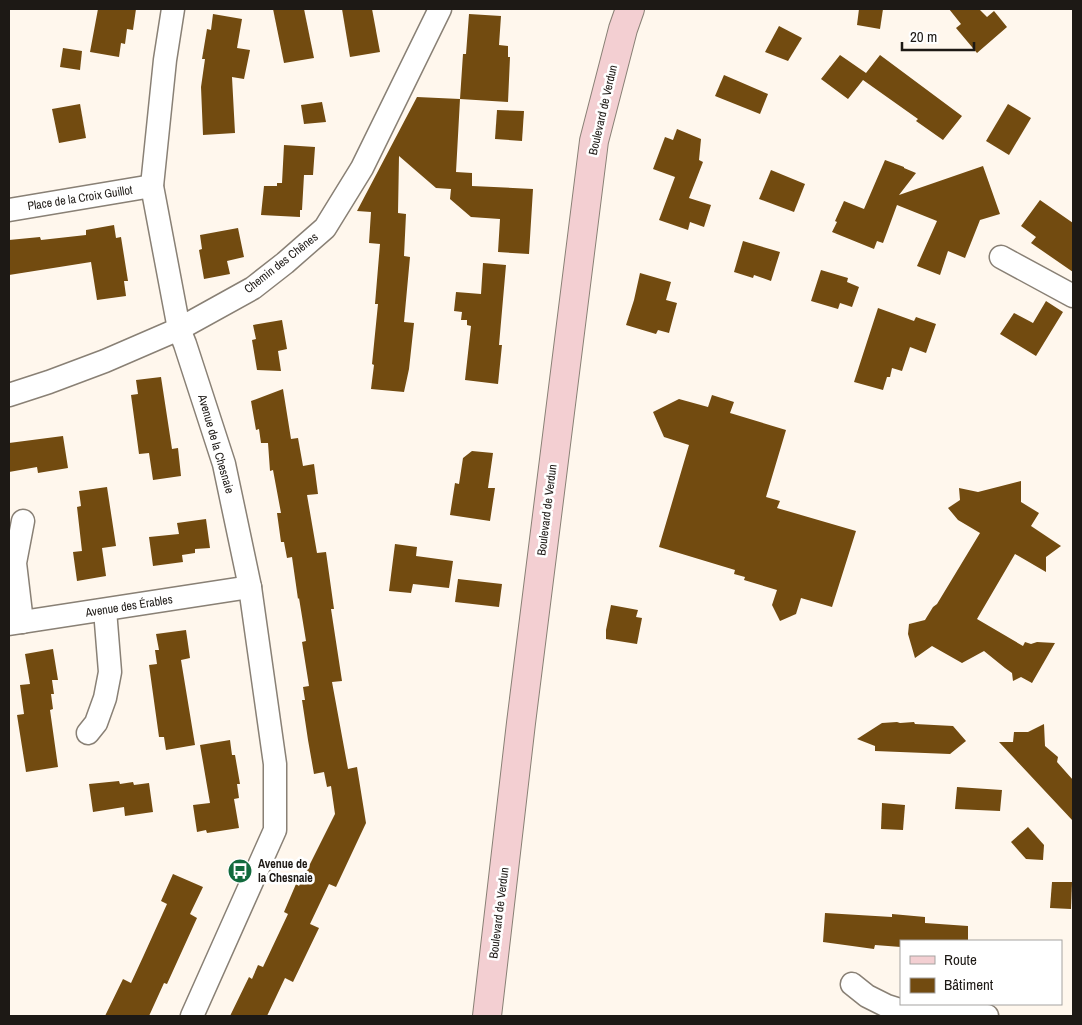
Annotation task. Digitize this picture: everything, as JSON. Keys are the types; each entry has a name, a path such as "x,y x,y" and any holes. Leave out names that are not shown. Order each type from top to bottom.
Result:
{"main road":[{"name":"Boulevard de Verdun","path":"487,1016 521,723 594,141 622,29 630,9"}],"street":[{"name":"Avenue de la Chesnaie","path":"173,9 165,60 152,186 178,330 185,344 224,464 250,587 275,764 275,830 192,1016"},
{"name":"Chemin des Chênes","path":"9,395 104,361 178,330 253,288 325,228 362,168 440,9"},
{"name":"Place de la Croix Guillot","path":"9,210 152,186"},
{"path":"1001,257 1073,296"},
{"path":"15,623 15,562 24,521"},
{"name":"Avenue des Érables","path":"15,623 250,587"},
{"path":"88,733 96,723 105,698 110,672 105,610"},
{"path":"852,984 866,996 906,1012 988,1016"}],"building":[{"path":"98,9 136,9 133,30 127,29 125,44 121,43 119,57 90,52"},
{"path":"273,9 304,9 314,58 284,63"},
{"path":"342,9 372,9 380,52 350,57"},
{"path":"859,9 883,9 880,29 857,25"},
{"path":"949,9 979,9 987,17 994,11 1007,27 977,53 956,28 961,24"},
{"path":"213,14 242,19 237,48 250,50 244,79 232,77 235,133 203,135 201,87 205,59 202,59 207,29 211,30"},
{"path":"469,14 501,16 499,45 508,46 508,57 510,57 508,102 460,99 463,54 466,54"},
{"path":"779,26 802,38 788,61 765,52"},
{"path":"63,48 82,51 80,70 60,67"},
{"path":"840,55 866,73 880,55 962,116 943,140 916,121 918,119 863,80 848,99 821,79"},
{"path":"724,75 768,94 760,114 715,96"},
{"path":"417,97 460,99 456,172 472,173 472,186 533,189 529,254 498,252 500,219 471,217 450,199 451,189 436,188 399,156 398,213 406,214 404,256 410,257 404,322 414,323 409,369 404,392 371,389 378,304 375,304 380,244 369,243 371,212 357,211"},
{"path":"322,102 326,122 304,124 301,105"},
{"path":"80,104 86,138 59,143 52,109"},
{"path":"1008,104 1031,118 1009,155 986,141"},
{"path":"497,110 524,111 522,141 495,139"},
{"path":"677,129 701,139 699,160 703,162 689,198 711,205 704,227 690,222 688,230 659,220 675,177 653,169 665,137 673,140"},
{"path":"284,145 315,147 313,175 304,175 300,217 261,215 264,186 277,186 277,183 282,183"},
{"path":"885,160 916,173 899,195 983,166 1000,214 980,220 965,258 948,251 940,275 917,266 937,221 897,205 883,243 877,241 874,249 832,232 844,201 864,209"},
{"path":"771,170 805,184 794,212 759,199"},
{"path":"1040,200 1073,223 1073,272 1031,243 1036,237 1021,226"},
{"path":"114,225 116,238 121,237 128,281 124,281 126,296 97,300 91,262 9,275 9,240 40,237 41,240 86,235 86,230"},
{"path":"238,228 244,257 227,261 230,274 204,279 199,250 202,249 200,235"},
{"path":"743,241 780,252 771,281 754,275 753,278 734,272"},
{"path":"483,263 506,265 499,345 502,345 498,384 465,380 471,326 467,325 467,320 461,320 462,312 454,311 456,292 481,294"},
{"path":"821,270 848,278 847,282 859,287 852,307 840,303 838,309 811,301"},
{"path":"640,273 671,282 666,300 677,303 669,333 658,330 656,334 626,325"},
{"path":"1046,301 1063,312 1036,356 1000,334 1014,313 1033,323"},
{"path":"878,308 914,321 916,317 936,324 926,353 910,347 902,371 892,368 890,377 887,377 883,390 854,382"},
{"path":"282,320 287,349 278,351 281,371 257,370 252,340 256,339 253,325"},
{"path":"161,377 172,449 178,448 181,476 153,480 149,453 139,454 131,395 138,394 136,380"},
{"path":"283,389 291,439 298,438 303,466 314,464 318,494 307,495 317,553 326,552 334,609 331,609 342,681 332,682 348,769 357,767 366,823 336,887 329,884 310,924 319,928 293,982 285,978 267,1016 230,1016 249,977 252,979 258,965 263,967 288,914 284,912 296,884 299,886 335,814 331,786 327,787 324,772 314,774 302,700 305,700 303,687 309,686 302,642 306,641 299,598 292,557 287,558 284,542 281,542 277,513 281,513 273,470 270,471 268,443 261,443 259,429 256,430 251,401"},
{"path":"712,395 734,402 730,413 786,430 766,497 780,501 777,508 856,531 832,607 801,598 796,614 780,621 772,605 777,590 744,580 745,577 734,574 735,570 659,547 689,445 664,437 653,412 679,399 708,407"},
{"path":"63,436 68,468 38,473 37,467 9,472 9,443"},
{"path":"472,451 493,453 488,488 495,488 490,521 450,515 455,483 459,484 463,458"},
{"path":"1021,481 1021,502 1039,513 1031,526 1061,546 1046,557 1046,572 1015,554 977,619 1023,646 1025,642 1031,644 1037,642 1055,643 1032,683 1021,677 1013,681 1012,673 984,651 962,663 932,646 915,658 908,634 909,624 925,620 937,604 980,533 958,520 948,508 960,500 959,488 978,492"},
{"path":"107,487 116,546 102,548 106,576 77,581 73,552 82,551 77,507 81,506 79,491"},
{"path":"206,519 210,548 195,549 195,553 182,555 183,562 153,566 149,537 179,534 177,523"},
{"path":"395,544 417,547 416,556 453,561 449,588 413,584 411,593 389,591"},
{"path":"458,579 502,584 499,607 455,602"},
{"path":"611,605 638,610 636,617 642,618 637,644 606,639"},
{"path":"186,630 190,658 181,660 195,745 166,750 164,737 159,737 149,665 157,664 155,650 159,650 156,634"},
{"path":"53,649 58,680 52,680 54,694 51,694 53,709 50,710 58,767 26,772 17,715 24,714 20,685 30,684 25,654"},
{"path":"897,722 953,726 966,741 950,754 875,751 875,746 857,739 882,723"},
{"path":"1044,724 1045,746 1058,757 1057,762 1073,780 1073,821 999,742 1013,742 1014,732 1028,732"},
{"path":"230,740 232,755 235,755 240,784 237,784 239,798 234,799 239,828 207,833 206,830 197,832 193,805 210,803 200,745"},
{"path":"119,781 120,784 133,782 134,785 149,783 153,812 125,816 124,807 93,812 89,784"},
{"path":"957,787 1002,790 1000,811 955,809"},
{"path":"882,803 905,805 903,830 881,829"},
{"path":"1028,827 1044,845 1043,860 1026,859 1011,842"},
{"path":"173,874 203,887 190,914 197,918 167,984 164,983 149,1016 105,1016 123,979 131,983 167,904 161,901"},
{"path":"1052,882 1072,882 1071,909 1050,908"},
{"path":"825,913 892,917 892,914 925,917 925,923 968,926 968,940 900,940 900,947 875,945 874,949 823,942"}],"place":[{"name":"Avenue de la Chesnaie","path":"240,871"}]}
